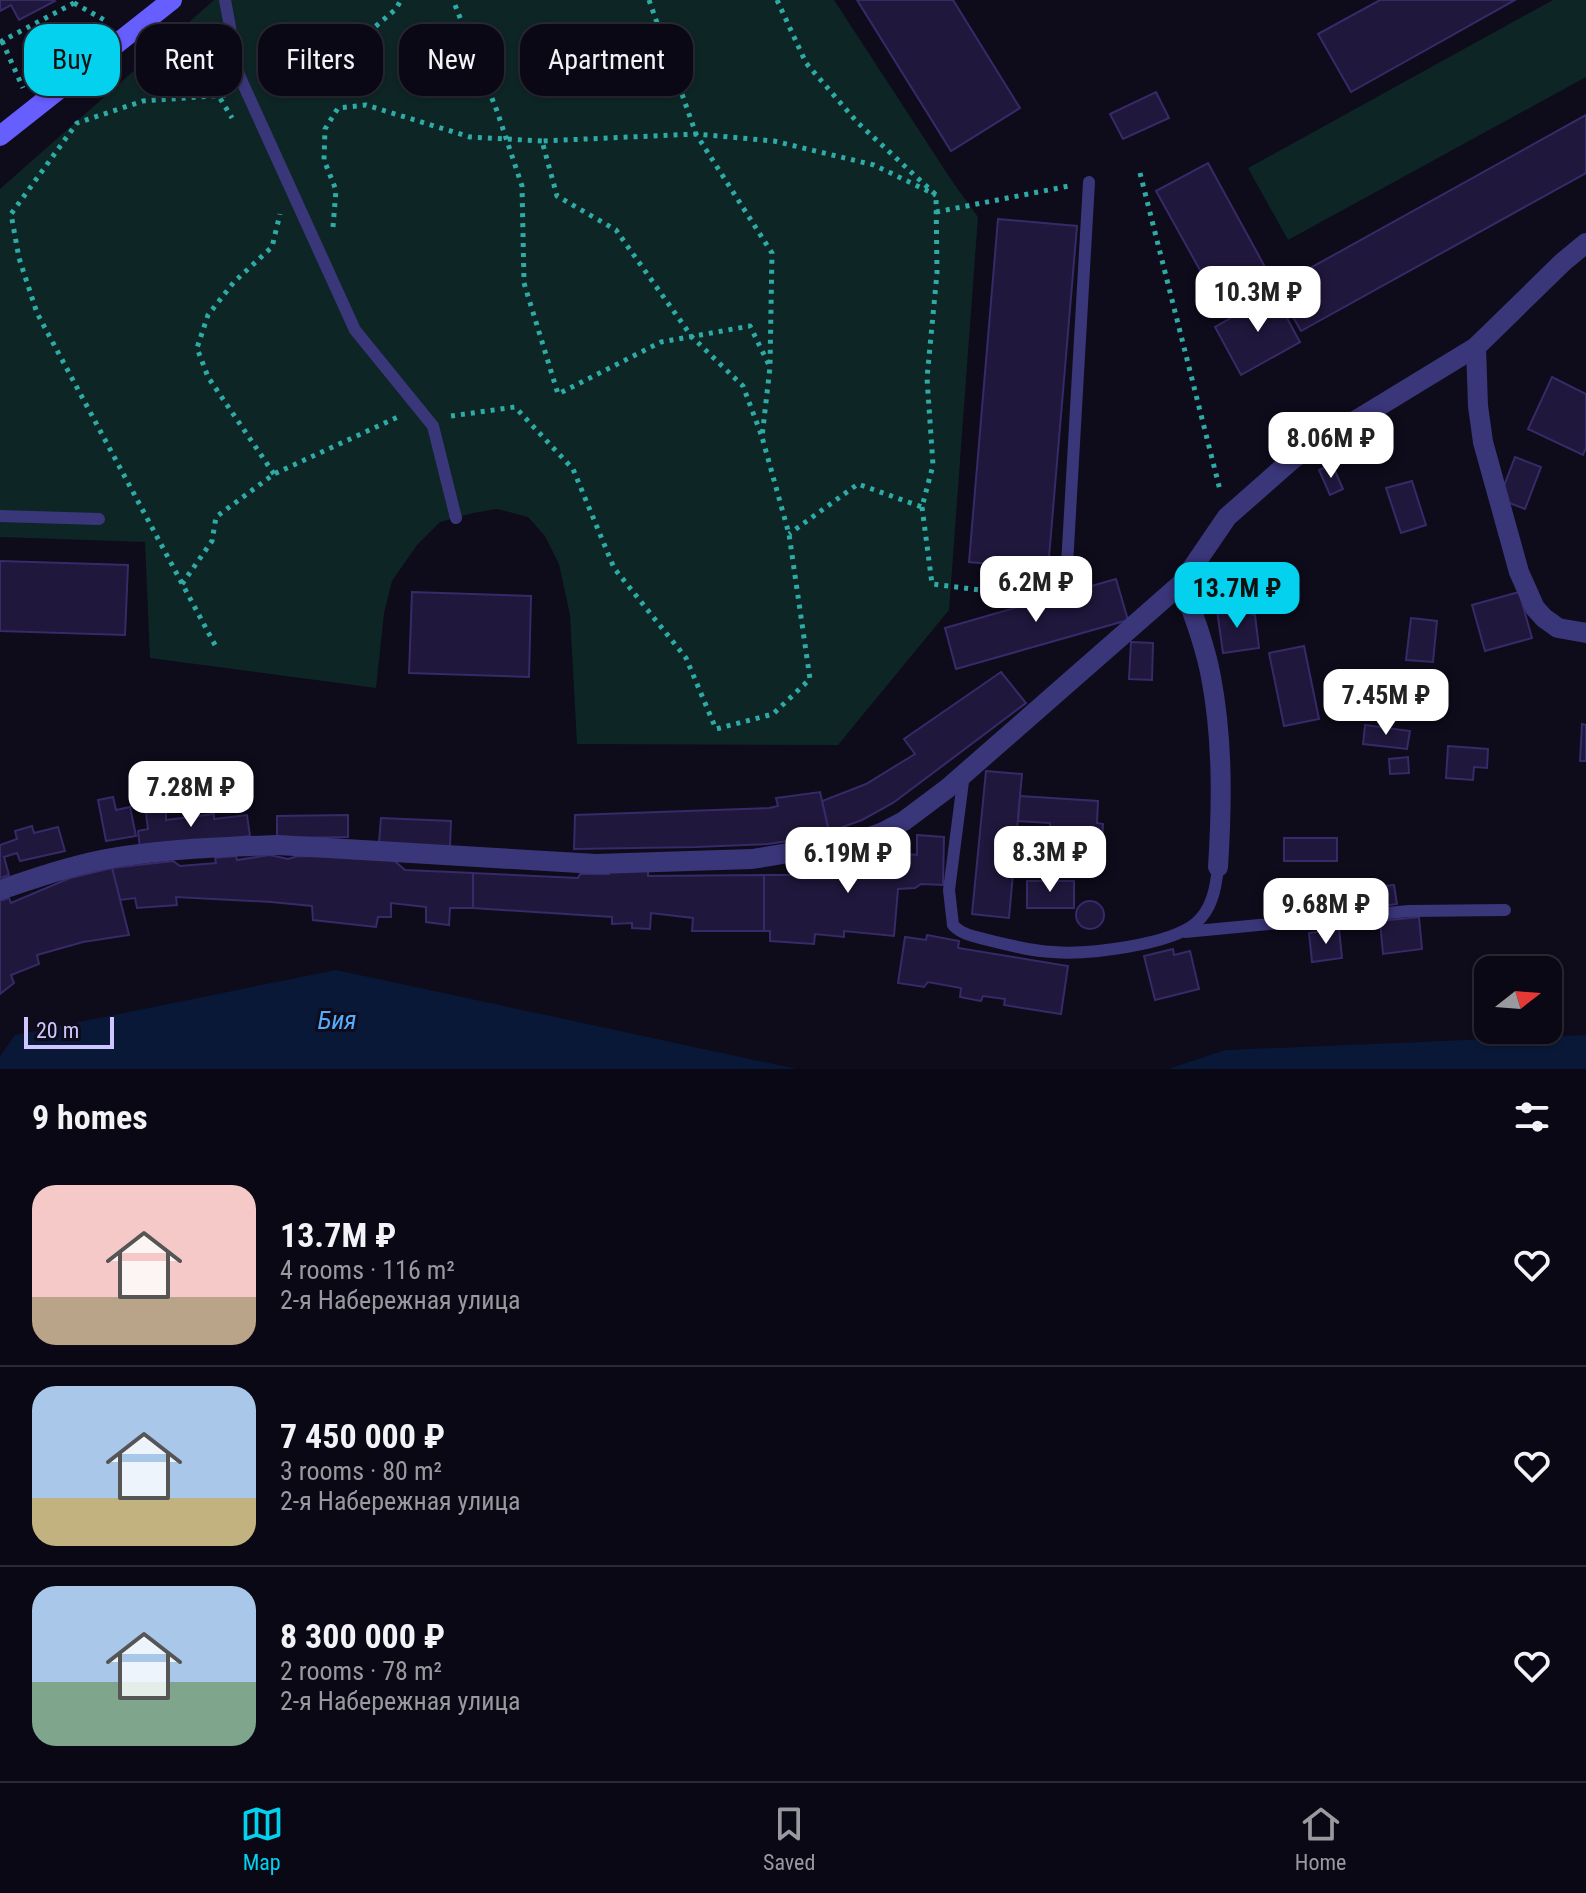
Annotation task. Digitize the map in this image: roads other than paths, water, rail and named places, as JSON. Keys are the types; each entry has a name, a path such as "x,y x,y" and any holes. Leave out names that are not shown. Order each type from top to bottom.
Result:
{"street":[{"path":"0,136 172,0"},
{"path":"0,890 108,859 214,848 278,845 563,863 752,859 827,848 881,833 930,803 1182,583 1227,517 1294,458 1476,347 1586,243"},
{"path":"1476,347 1483,442 1519,572 1535,608 1544,618 1558,628 1586,633"},
{"path":"1182,583 1204,648 1214,698 1222,798 1218,867"}],"lane":[{"path":"225,0 239,75 355,330 433,426 456,518"},
{"path":"1067,565 1089,182"},
{"path":"0,516 99,519"},
{"path":"964,774 949,890 950,918 958,930 1019,948 1064,953 1165,939 1183,932 1198,921 1216,889 1218,867"},
{"path":"1183,932 1420,910 1505,910"}],"water":[{"name":"Бия","path":"336,970 797,1069 0,1069 0,1056 15,1035"},
{"path":"1586,1035 1586,1069 1168,1069 1225,1050 1474,1040 1474,1044 1562,1044 1562,1036"}]}
